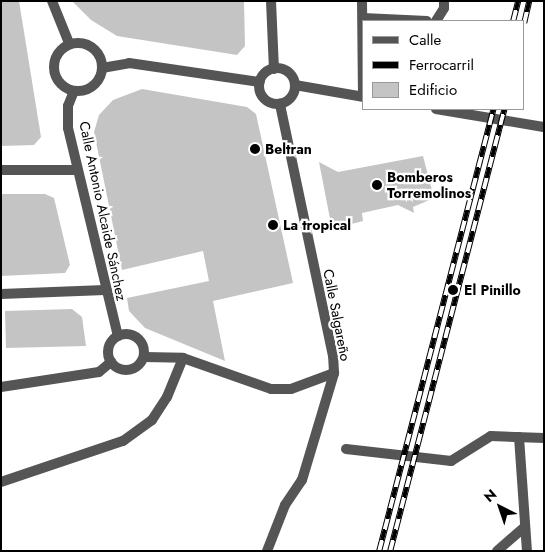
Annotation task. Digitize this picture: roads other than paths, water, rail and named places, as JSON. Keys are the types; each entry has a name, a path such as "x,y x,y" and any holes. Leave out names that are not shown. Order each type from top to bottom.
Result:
{"street":[{"path":"52,1 69,44"},
{"path":"271,1 274,69"},
{"path":"362,1 363,18 406,20"},
{"path":"437,20 444,8 444,1"},
{"path":"77,42 92,47 98,52 102,68 100,76 90,87 74,91 60,84 53,70 56,54 69,44 77,42"},
{"path":"102,68 128,63 260,82"},
{"path":"274,69 286,70 295,85 293,95 280,104 264,98 260,82 265,73 274,69"},
{"path":"295,85 362,97"},
{"name":"Calle Antonio Alcaide Sánchez","path":"74,91 68,106 68,128 105,290 118,336"},
{"name":"Calle Salgareño","path":"266,550 285,505 302,480 334,373 333,356 280,104"},
{"path":"442,110 544,127"},
{"path":"1,170 77,170"},
{"path":"1,294 105,290"},
{"path":"144,357 140,340 129,334 118,336 110,345 111,362 120,369 132,370 144,357 183,358 271,388 290,389 334,373"},
{"path":"1,482 123,441 152,420 167,397 183,358"},
{"path":"1,387 98,372 111,362"},
{"path":"346,449 451,461 491,436 544,438"},
{"path":"519,437 527,551"},
{"path":"497,551 525,528"}],"railway":[{"path":"513,20 518,1"},
{"path":"525,20 529,1"},
{"path":"379,551 493,110"},
{"path":"390,551 504,110"}],"place":[{"name":"Beltran","path":"255,149"},
{"name":"Bomberos Torremolinos","path":"377,185"},
{"name":"La tropical","path":"273,225"},
{"name":"El Pinillo","path":"453,290"}]}
